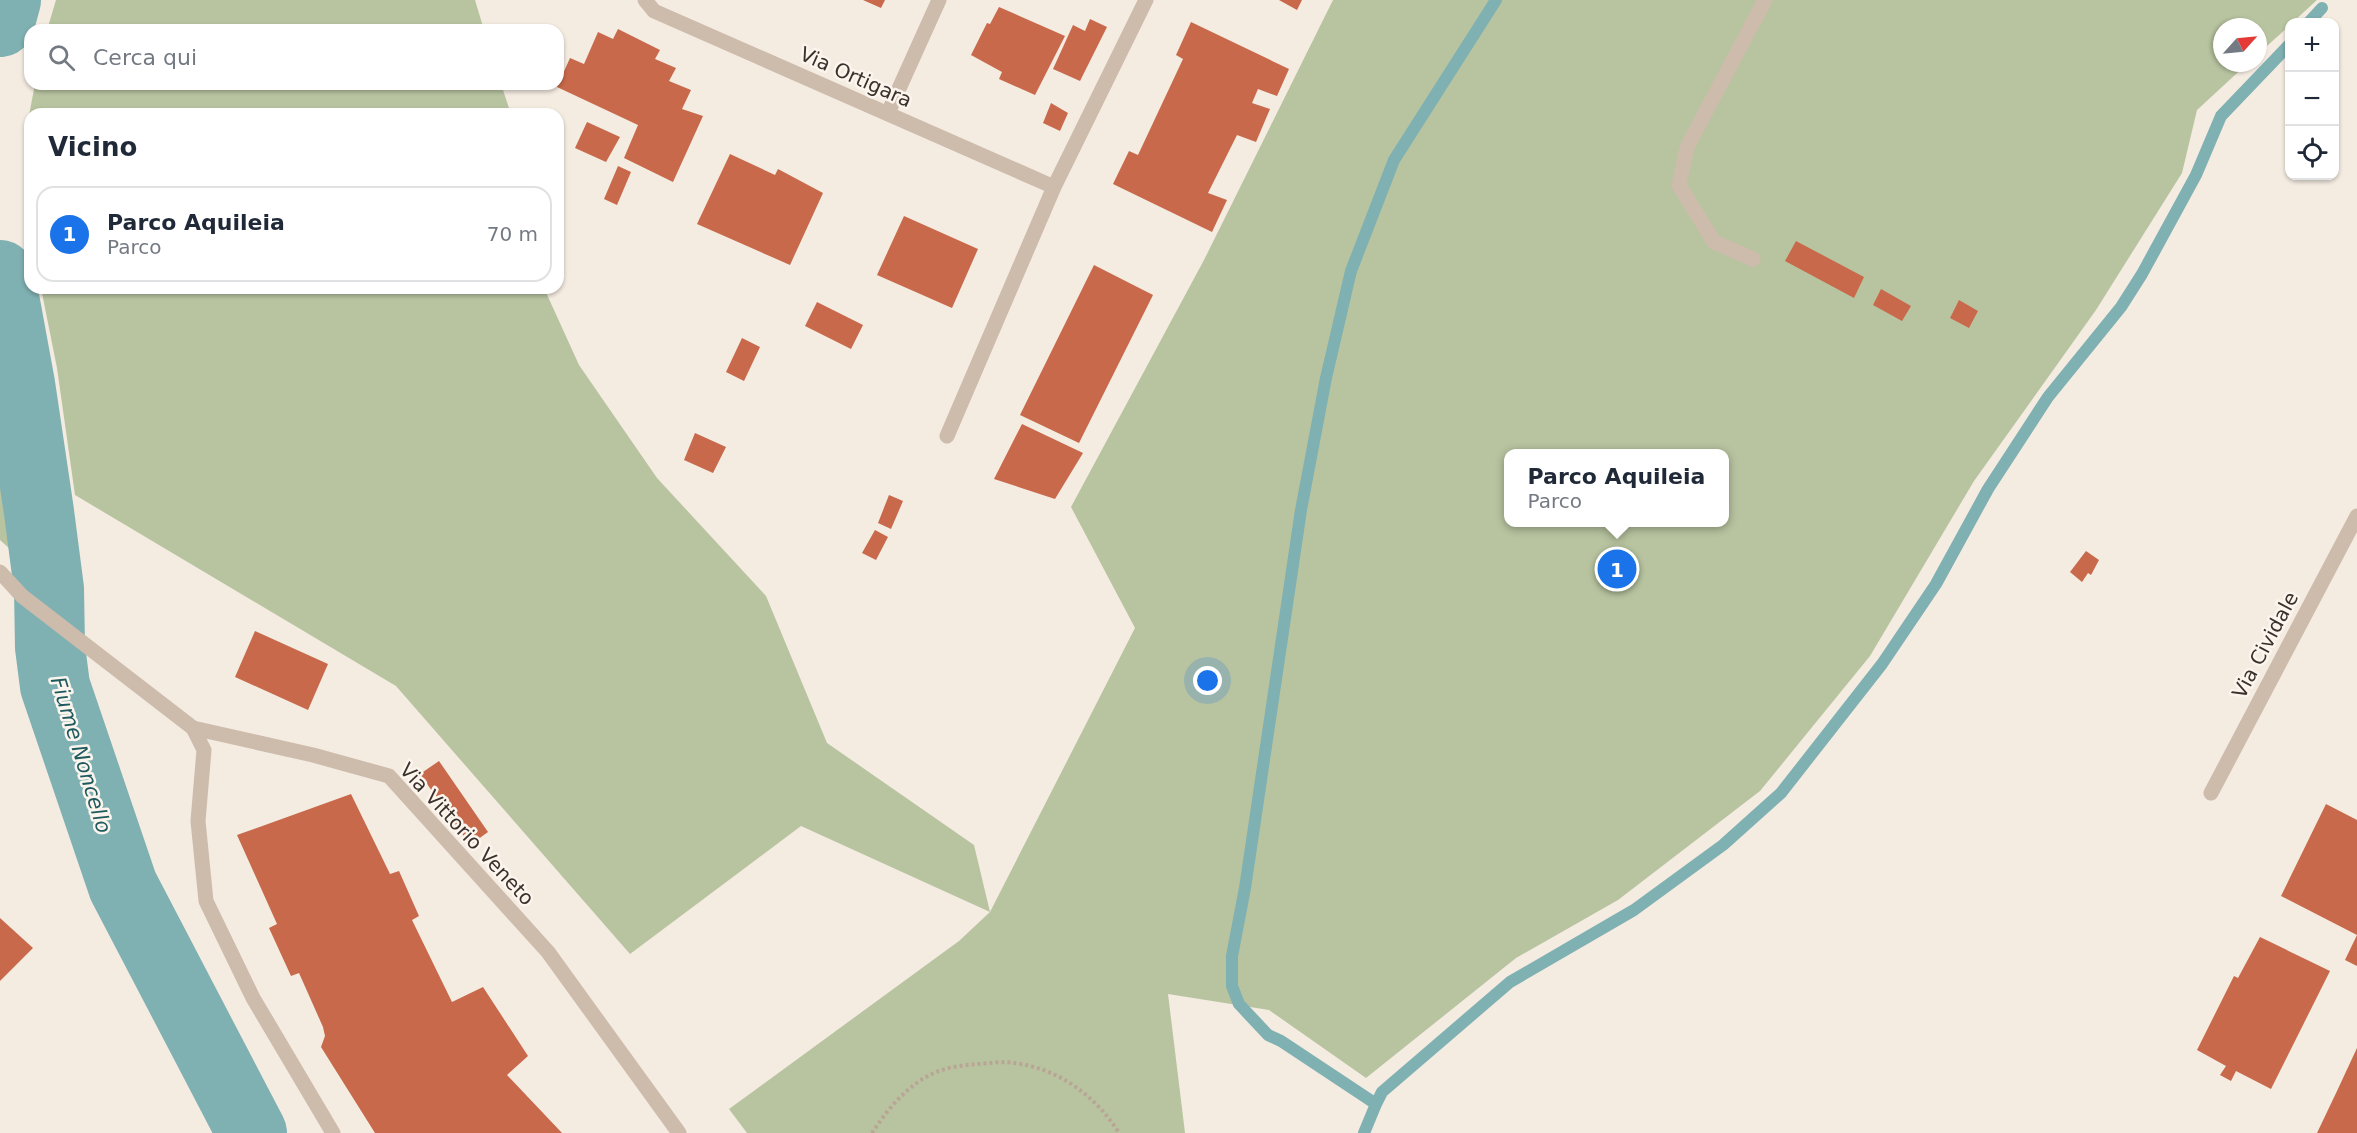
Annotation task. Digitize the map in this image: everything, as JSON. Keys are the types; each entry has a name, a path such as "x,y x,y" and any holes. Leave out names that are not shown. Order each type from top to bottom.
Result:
{"street":[{"name":"Via Ortigara","path":"645,0 654,11 1054,187"},
{"path":"888,113 939,0"},
{"path":"947,436 1054,187 1146,0"},
{"path":"1753,259 1714,242 1678,185 1687,147 1765,0"},
{"name":"Via Cividale","path":"2211,793 2357,516"},
{"name":"Via Vittorio Veneto","path":"0,572 22,596 193,728 390,776 548,952 679,1133"},
{"path":"193,728 204,750 198,821 206,901 253,998 333,1133"}],"path":[{"path":"872,1133 891,1104 933,1073 964,1065 1016,1063 1054,1074 1074,1084 1097,1105 1119,1133"}],"green space":[{"path":"56,0 475,0 482,24 49,24"},
{"path":"1333,0 2317,0 2297,18 2285,18 2285,30 2267,46 2267,18 2213,18 2213,72 2238,72 2197,110 2182,173 2096,310 1974,481 1870,656 1760,791 1618,900 1516,958 1366,1078 1269,1010 1168,994 1185,1133 747,1133 729,1109 959,941 990,912 1135,628 1071,507 1204,260"},
{"path":"34,90 503,90 509,108 30,108"},
{"path":"42,294 547,294 579,365 657,478 766,596 827,743 974,845 990,912 801,826 630,954 396,686 75,495 57,368"},
{"path":"0,429 21,559 0,540"}],"building":[{"path":"863,0 885,0 881,8"},
{"path":"1279,0 1302,0 1297,10"},
{"path":"999,7 1065,36 1035,95 999,79 1002,72 971,55 987,23 990,24"},
{"path":"1090,19 1107,27 1080,81 1053,69 1073,25 1085,31"},
{"path":"1191,22 1289,69 1277,96 1258,89 1252,103 1270,109 1256,142 1237,135 1208,193 1227,200 1212,232 1113,184 1129,151 1138,155 1183,59 1176,55"},
{"path":"618,29 660,50 655,59 676,68 669,81 691,90 682,109 703,116 673,182 624,158 638,125 563,90 564,71 570,58 584,64 598,32 613,39"},
{"path":"1051,103 1068,113 1060,131 1043,123"},
{"path":"587,122 620,137 606,162 575,148"},
{"path":"730,154 775,175 778,169 823,193 790,265 697,224"},
{"path":"618,166 631,172 617,205 604,199"},
{"path":"904,216 978,249 952,308 877,275"},
{"path":"1796,241 1864,277 1854,298 1785,261"},
{"path":"1094,265 1153,295 1079,443 1020,415"},
{"path":"1881,289 1911,306 1902,321 1873,305"},
{"path":"1959,300 1978,311 1969,328 1950,318"},
{"path":"817,302 863,325 851,349 805,326"},
{"path":"742,338 760,347 744,381 726,372"},
{"path":"1022,424 1083,453 1055,499 994,479"},
{"path":"695,433 726,447 713,473 684,460"},
{"path":"889,495 903,501 891,529 878,523"},
{"path":"875,530 888,537 876,560 862,553"},
{"path":"2086,551 2099,560 2091,575 2088,573 2082,582 2070,572"},
{"path":"255,631 328,664 308,710 235,677"},
{"path":"439,761 488,832 470,845 420,774"},
{"path":"351,794 390,874 399,871 419,916 412,920 452,1002 483,987 528,1056 507,1075 562,1133 375,1133 321,1047 325,1036 323,1027 299,973 291,976 269,928 277,924 237,835"},
{"path":"2326,804 2357,820 2357,935 2281,896"},
{"path":"0,918 33,948 0,981"},
{"path":"2357,935 2357,966 2345,960"},
{"path":"2260,937 2330,971 2271,1089 2236,1071 2231,1081 2220,1075 2226,1066 2197,1050 2234,976 2238,978"},
{"path":"2357,1048 2357,1133 2317,1133 2337,1091"}],"waterway":[{"name":"Fiume Noncello","path":"0,22 6,0"},
{"path":"1364,1133 1376,1104 1281,1041 1268,1035 1239,1004 1232,986 1232,956 1245,888 1301,510 1326,378 1351,271 1394,160 1496,0"},
{"path":"2313,18 2322,8"},
{"path":"1376,1104 1382,1092 1510,982 1634,910 1723,845 1781,793 1882,664 1936,584 1988,489 2048,397 2121,307 2142,274 2196,175 2221,116 2285,49"},
{"name":"Fiume Noncello","path":"0,275 20,384 39,512 49,589 50,647 55,686 123,886 252,1133"}],"place":[{"name":"Parco Aquileia","path":"1617,569"}]}
